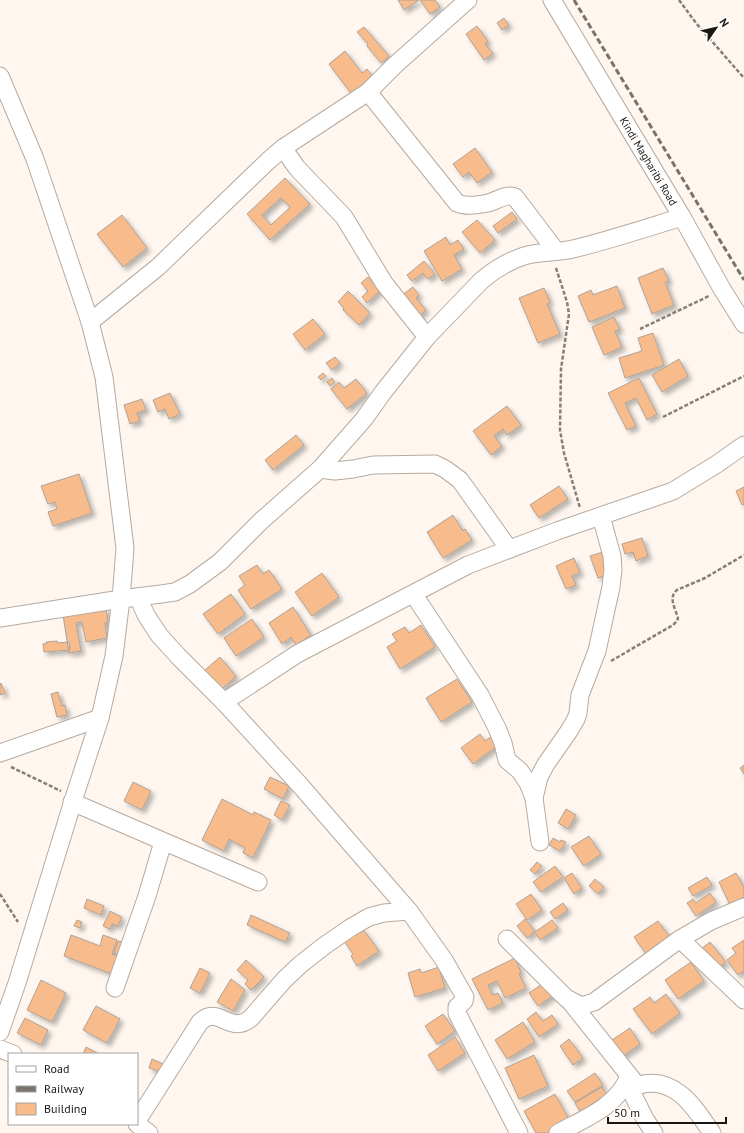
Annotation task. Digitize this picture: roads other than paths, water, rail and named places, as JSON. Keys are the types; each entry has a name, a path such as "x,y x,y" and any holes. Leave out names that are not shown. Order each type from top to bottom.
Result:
{"street":[{"path":"90,322 158,267 243,184 283,148 368,92 395,65 468,0"},
{"name":"Kindi Magharibi Road","path":"552,0 682,217 722,289 744,324"},
{"path":"0,76 35,159 90,322 104,377 125,548 114,656 100,718 29,940 17,983 0,1032"},
{"path":"368,92 457,203 463,205 488,203 509,196 515,197 553,252"},
{"path":"283,148 297,168 344,217 384,283 427,337"},
{"path":"0,618 175,592 196,580 220,562 261,521 320,469 364,419 427,337 482,280 492,272 503,265 525,256 571,250 623,236 682,217"},
{"path":"224,702 297,654 414,595 468,565 600,516 673,491 717,464 744,445"},
{"path":"320,469 335,471 373,465 418,463 435,464 460,480 509,549"},
{"path":"534,798 542,771 576,719 580,695 597,651 612,587 612,556 600,516"},
{"path":"414,595 480,695 500,736 507,760 528,783 534,798 540,842"},
{"path":"138,597 146,615 159,635 224,702 299,784 408,911 444,960 465,997 464,1001 457,1007 457,1013 519,1133"},
{"path":"4,759 100,718"},
{"path":"73,800 163,842 258,882"},
{"path":"115,988 163,842"},
{"path":"568,1000 581,1006 594,1002 680,939 711,921 744,907"},
{"path":"138,1119 200,1022 206,1017 215,1016 238,1025 245,1023 284,980 301,964 334,939 369,917 384,913 408,911"},
{"path":"507,939 568,1000 628,1079 644,1119 654,1133"},
{"path":"680,939 744,1000"},
{"path":"558,1133 601,1109 612,1100 628,1079"},
{"path":"628,1079 639,1085 650,1082 672,1088 692,1104 712,1133"},
{"path":"138,1125 149,1133"}],"railway":[{"path":"574,0 744,280"}]}
